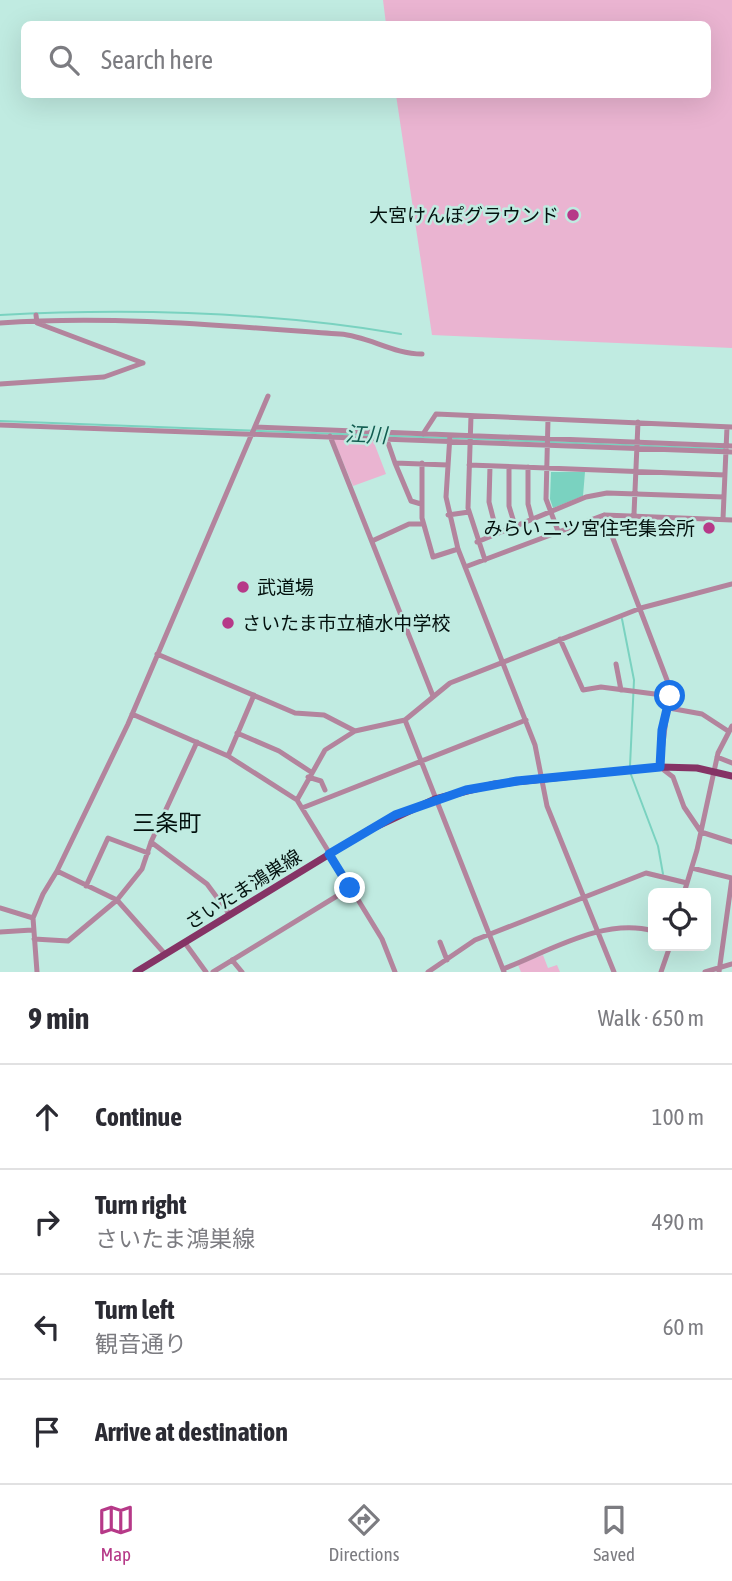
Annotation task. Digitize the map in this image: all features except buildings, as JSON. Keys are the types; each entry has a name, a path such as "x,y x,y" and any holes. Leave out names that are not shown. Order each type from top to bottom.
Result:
{"main road":[{"name":"さいたま鴻巣線","path":"136,972 150,968 165,954 395,815 435,799 481,786 660,767 714,771 732,776"}],"street":[{"path":"0,323 36,318 282,328 348,335 409,354 422,354"},
{"path":"0,384 104,377 142,363 36,318"},
{"path":"37,972 33,918 132,715 268,396"},
{"path":"423,434 436,414 729,427 723,519"},
{"path":"471,416 469,512 485,560"},
{"path":"548,419 547,499 558,531"},
{"path":"635,514 638,422"},
{"path":"0,425 253,430 728,449"},
{"path":"253,430 330,436 423,434 449,438"},
{"path":"330,436 433,696"},
{"path":"386,436 411,501 421,503"},
{"path":"449,438 448,516 458,549 526,720 547,806 614,972"},
{"path":"395,463 448,465"},
{"path":"422,463 421,503 433,557 458,549"},
{"path":"469,465 725,475"},
{"path":"490,466 489,502 497,533"},
{"path":"509,467 509,506 515,526"},
{"path":"528,467 528,504 532,519"},
{"path":"477,542 586,497 607,493 724,497"},
{"path":"448,516 469,512"},
{"path":"465,567 604,515 635,514 732,520"},
{"path":"604,515 641,608 670,696 670,708 662,730 660,767 673,777 684,807 701,832 732,842"},
{"path":"372,541 409,524 424,524"},
{"path":"297,800 325,751 355,731 405,720 450,683 641,608 732,584"},
{"path":"560,639 583,690 597,687 670,696"},
{"path":"157,654 295,713 324,715 355,731"},
{"path":"616,664 621,690"},
{"path":"228,756 254,695"},
{"path":"670,708 702,714 730,728 717,757 686,888"},
{"path":"132,715 228,756 297,800 382,939 395,972"},
{"path":"405,720 503,971 598,932 634,926 648,930"},
{"path":"302,808 421,762 456,744 526,720"},
{"path":"237,733 279,751 321,781 325,790"},
{"path":"34,939 68,941 117,900 142,869 151,842 197,743"},
{"path":"717,757 732,763"},
{"path":"86,886 108,838 148,853"},
{"path":"151,842 207,884 230,915"},
{"path":"692,868 732,878 719,969"},
{"path":"57,871 117,900 165,954"},
{"path":"428,972 489,934 646,873 687,883"},
{"path":"213,972 350,888"},
{"path":"0,908 33,918"},
{"path":"0,932 32,930"},
{"path":"440,942 447,960"},
{"path":"185,943 206,972"},
{"path":"661,972 668,951"},
{"path":"232,960 242,972"},
{"path":"705,972 732,964"}],"shaded area":[{"name":"大宮けんぽグラウンド","path":"383,0 732,0 732,348 432,335 396,98 711,98 711,21 386,21"},
{"path":"333,438 373,440 386,474 353,486"},
{"path":"551,472 585,472 583,496 553,508 550,499"},
{"path":"543,955 548,968 557,965 560,972 521,972 518,965"}],"waterway":[{"path":"0,315 151,312 252,316 401,334"},
{"name":"江川","path":"0,421 448,438"},
{"name":"江川","path":"453,438 724,449"},
{"path":"622,619 634,680 630,766"},
{"path":"630,772 658,846 663,874"}],"place":[{"name":"大宮けんぽグラウンド","path":"573,215"},
{"name":"みらい 二ツ宮住宅集会所","path":"709,528"},
{"name":"武道場","path":"243,587"},
{"name":"さいたま市立植水中学校","path":"228,623"}],"district":[{"name":"三条町","path":"167,823"}],"route":[{"path":"350,888 329,854 395,815 416,806 481,786 660,767 662,730 670,708 670,696"}]}
